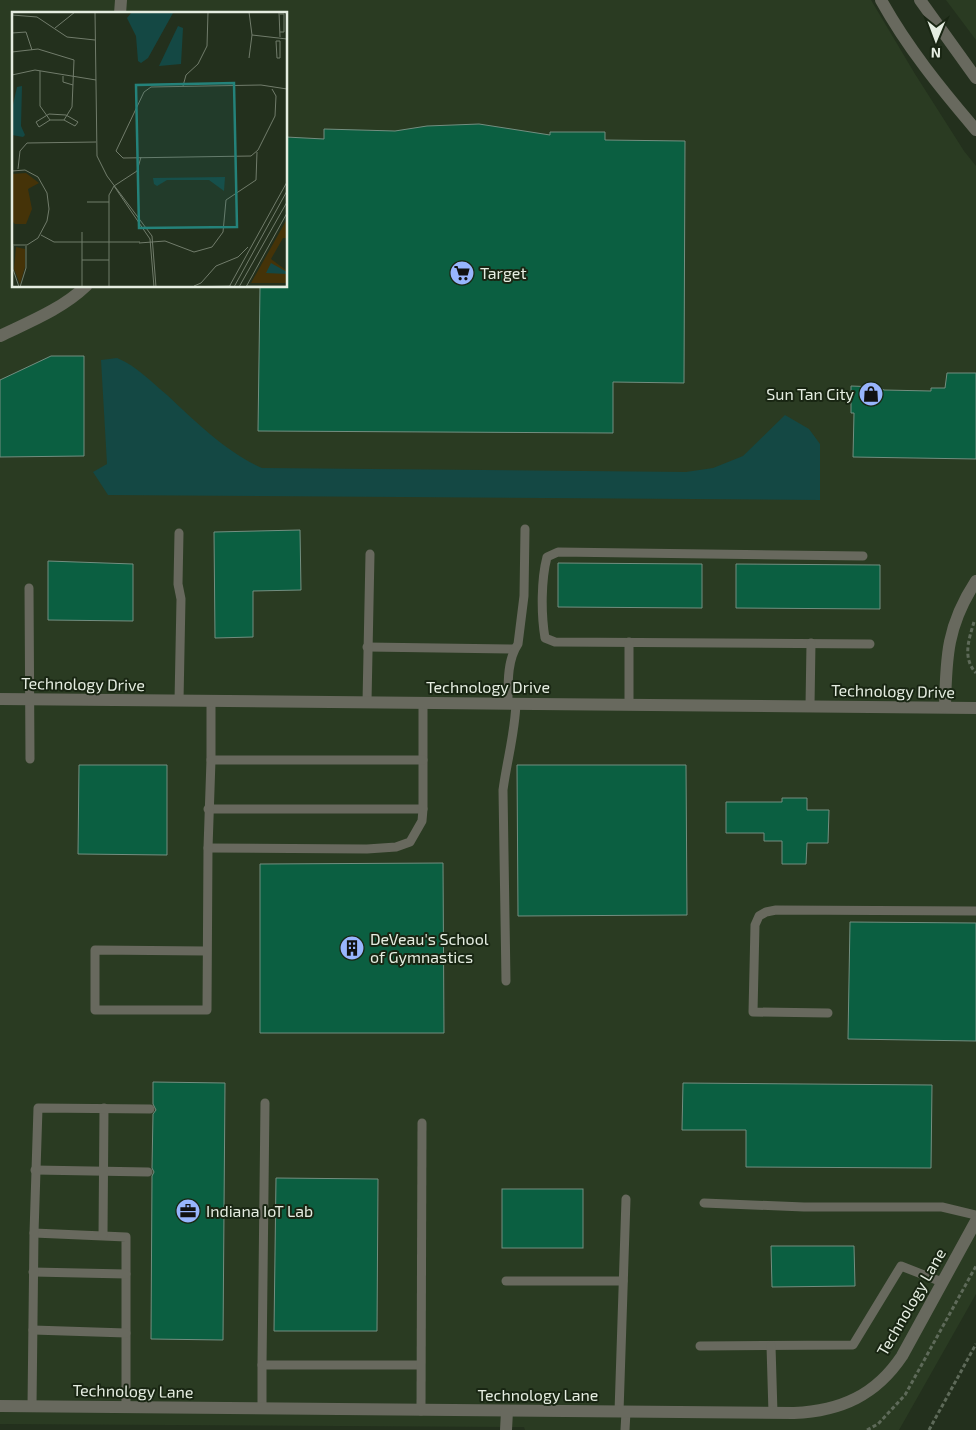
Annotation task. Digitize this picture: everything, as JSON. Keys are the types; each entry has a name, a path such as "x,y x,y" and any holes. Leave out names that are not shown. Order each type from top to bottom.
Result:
{"street":[{"path":"881,0 906,41 952,102 976,130"},
{"path":"920,0 976,78"},
{"path":"0,336 56,308 84,288"},
{"path":"946,707 946,673 951,632 960,608 976,581"},
{"name":"Technology Drive","path":"0,699 976,708"},
{"name":"Technology Lane","path":"0,1406 773,1413 808,1412 833,1408 857,1398 872,1388 896,1364 976,1220"},
{"path":"506,1430 507,1411"}],"lane":[{"path":"506,981 503,790 505,772 514,734 512,703 508,682 510,664 514,649 518,644 524,596 525,529"},
{"path":"179,533 178,584 181,599 179,701"},
{"path":"863,556 558,552 547,557 544,568 542,624 545,638 555,642 870,644"},
{"path":"368,702 370,554"},
{"path":"29,588 30,759"},
{"path":"629,642 629,704"},
{"path":"810,706 811,644"},
{"path":"368,647 514,649"},
{"path":"206,951 95,950 95,1010 207,1010 208,809 212,702"},
{"path":"208,848 367,849 396,848 410,842 422,821 423,704"},
{"path":"211,760 423,760"},
{"path":"208,809 423,809"},
{"path":"828,1013 752,1012 755,925 759,916 766,912 808,910 976,911"},
{"path":"262,1409 265,1103"},
{"path":"32,1406 35,1170 38,1108 150,1109"},
{"path":"103,1235 104,1108"},
{"path":"420,1410 422,1122"},
{"path":"35,1170 148,1172"},
{"path":"625,1430 622,1412 626,1199"},
{"path":"704,1203 804,1207 942,1208 976,1215"},
{"path":"34,1233 126,1236 126,1407"},
{"path":"700,1346 853,1345 901,1266 942,1282"},
{"path":"33,1272 126,1274"},
{"path":"506,1281 623,1281"},
{"path":"33,1330 126,1332"},
{"path":"771,1346 773,1413"},
{"path":"262,1365 420,1365"}],"path":[{"path":"976,616 967,646 971,667 976,673"},
{"path":"867,1430 878,1424 905,1395 976,1266"},
{"path":"929,1430 976,1344"}],"shaded area":[{"path":"0,0 871,0 915,74 964,151 976,166 976,1294 899,1430 525,1430 524,1427 0,1424"},
{"path":"946,0 976,0 976,40"}],"water":[{"path":"117,358 144,375 200,426 224,445 262,468 686,472 713,468 743,456 785,415 809,429 820,444 820,500 108,495 93,472 107,464 101,360"}],"building":[{"path":"479,124 550,135 550,132 605,132 605,140 685,141 684,383 613,382 613,433 258,431 260,288 288,288 288,137 324,139 324,129 395,131 427,126"},
{"path":"51,356 84,356 84,456 0,457 0,380"},
{"path":"947,373 976,373 976,459 853,457 854,413 851,413 851,386 878,387 884,390 931,391 931,388 945,388"},
{"path":"300,530 301,590 253,591 253,637 215,638 214,532"},
{"path":"48,561 133,564 133,621 48,620"},
{"path":"558,563 702,564 702,608 558,607"},
{"path":"736,564 880,565 880,609 736,608"},
{"path":"79,765 167,765 167,855 78,854"},
{"path":"517,765 686,765 687,915 518,916"},
{"path":"782,798 807,798 807,810 829,810 828,843 807,843 806,864 782,864 782,841 764,841 764,833 726,833 726,802 782,802"},
{"name":"DeVeau's School of Gymnastics","path":"443,863 444,1033 260,1033 260,864"},
{"path":"850,922 976,923 976,1041 848,1039"},
{"path":"153,1082 225,1083 223,1340 151,1339 152,1176 154,1172 152,1168 153,1114 156,1110 153,1104"},
{"path":"683,1083 932,1085 931,1168 746,1167 746,1130 682,1130"},
{"path":"276,1178 378,1179 377,1331 274,1331"},
{"path":"502,1189 583,1189 583,1248 502,1248"},
{"path":"771,1246 854,1246 855,1286 772,1287"}],"place":[{"name":"Target","path":"462,273"},
{"name":"Sun Tan City","path":"871,394"},
{"name":"DeVeau's School of Gymnastics","path":"352,948"},
{"name":"Indiana IoT Lab","path":"188,1211"}]}
